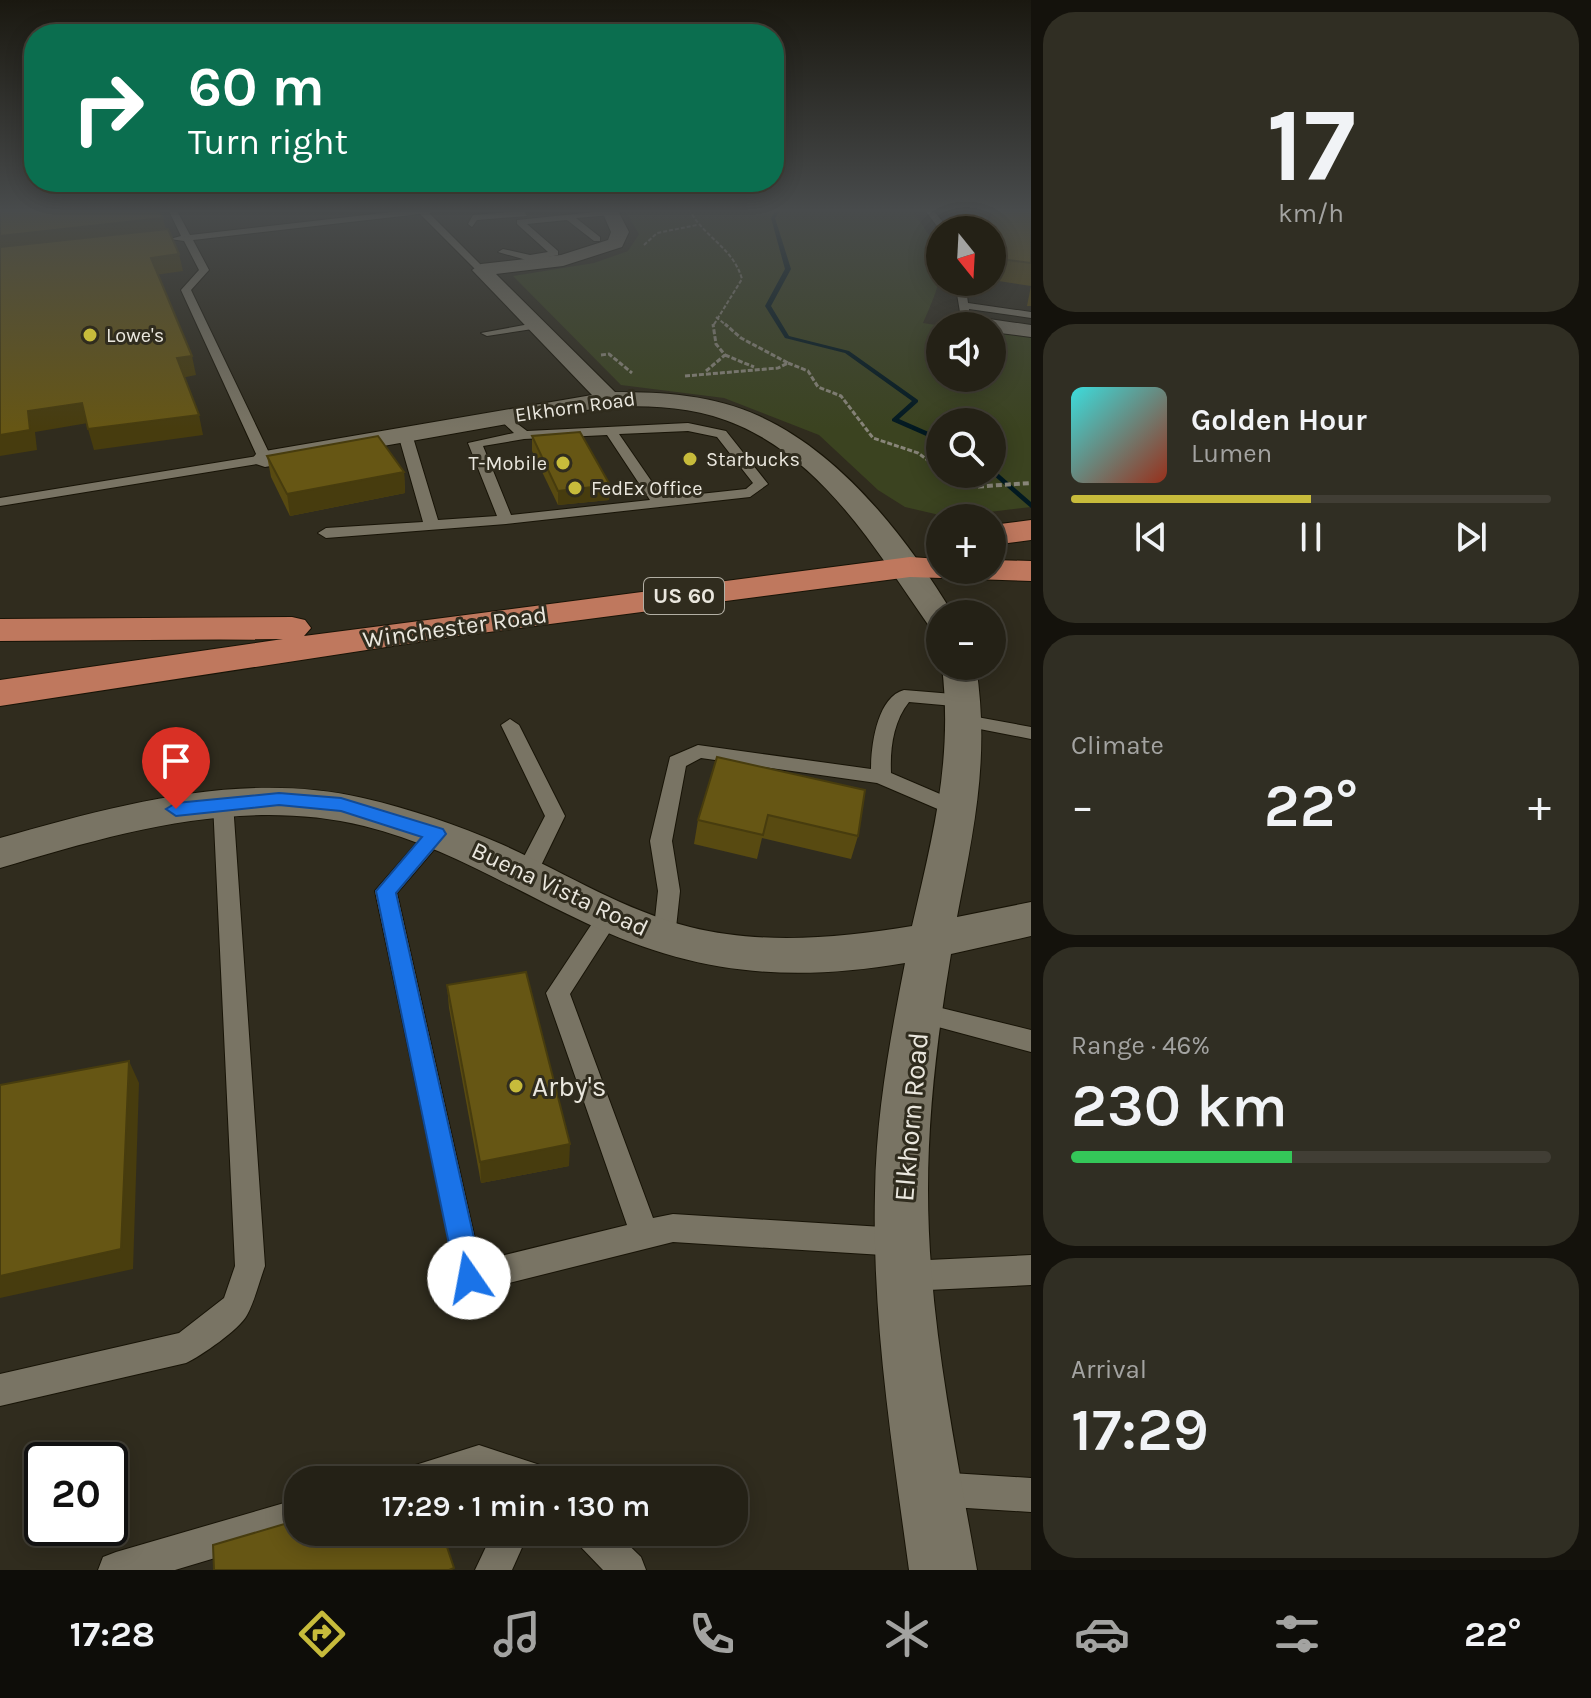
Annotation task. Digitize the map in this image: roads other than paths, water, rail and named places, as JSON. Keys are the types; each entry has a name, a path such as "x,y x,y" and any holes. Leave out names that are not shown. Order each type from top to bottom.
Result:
{"highway":[{"path":"1006,533 1031,530"},
{"name":"Winchester Road","path":"0,693 458,625 926,564"},
{"path":"1006,571 1031,571"},
{"path":"0,630 458,625"}],"street":[{"path":"493,282 603,394"},
{"path":"1006,327 1031,331"},
{"name":"Elkhorn Road","path":"265,459 503,417 603,394 695,403 744,417 799,447 926,560"},
{"name":"Elkhorn Road","path":"943,1570 907,1335 903,1259 904,1136 931,939 961,811 963,696"},
{"name":"Buena Vista Road","path":"0,853 119,820 223,803 279,799 341,805 436,834 664,937 718,951 813,957 867,954 1031,919"}],"lane":[{"path":"0,502 265,459 186,290 193,282"},
{"path":"961,296 963,312"},
{"path":"962,305 1031,315"},
{"path":"487,333 535,326"},
{"path":"503,417 524,435"},
{"path":"326,533 506,520 750,493 761,484 721,434 688,427 524,435 475,443 506,520"},
{"path":"610,430 659,503"},
{"path":"405,434 432,526"},
{"path":"881,777 880,762 891,709 904,696 963,696 1031,733"},
{"path":"510,725 555,816 526,874"},
{"path":"664,937 669,891 661,841 677,762 698,751 881,777 961,811"},
{"path":"0,1390 186,1347 235,1308 250,1266 223,803"},
{"path":"436,834 386,891 469,1278 673,1228 903,1259 1031,1270"},
{"path":"611,913 558,993 645,1235"},
{"path":"921,1013 1031,1041"},
{"path":"465,1466 479,1462 492,1466"},
{"path":"931,1489 1031,1495"},
{"path":"116,1570 284,1520"},
{"path":"493,1570 505,1546"},
{"path":"604,1546 628,1570"}],"waterway":[{"path":"781,282 768,306 787,337 847,352 916,401 894,420 926,434"},
{"path":"1006,483 1031,506"}],"place":[{"name":"Lowe's","path":"90,335"},
{"name":"Starbucks","path":"690,459"},
{"name":"T-Mobile","path":"563,463"},
{"name":"FedEx Office","path":"575,488"},
{"name":"Arby's","path":"516,1086"}]}
